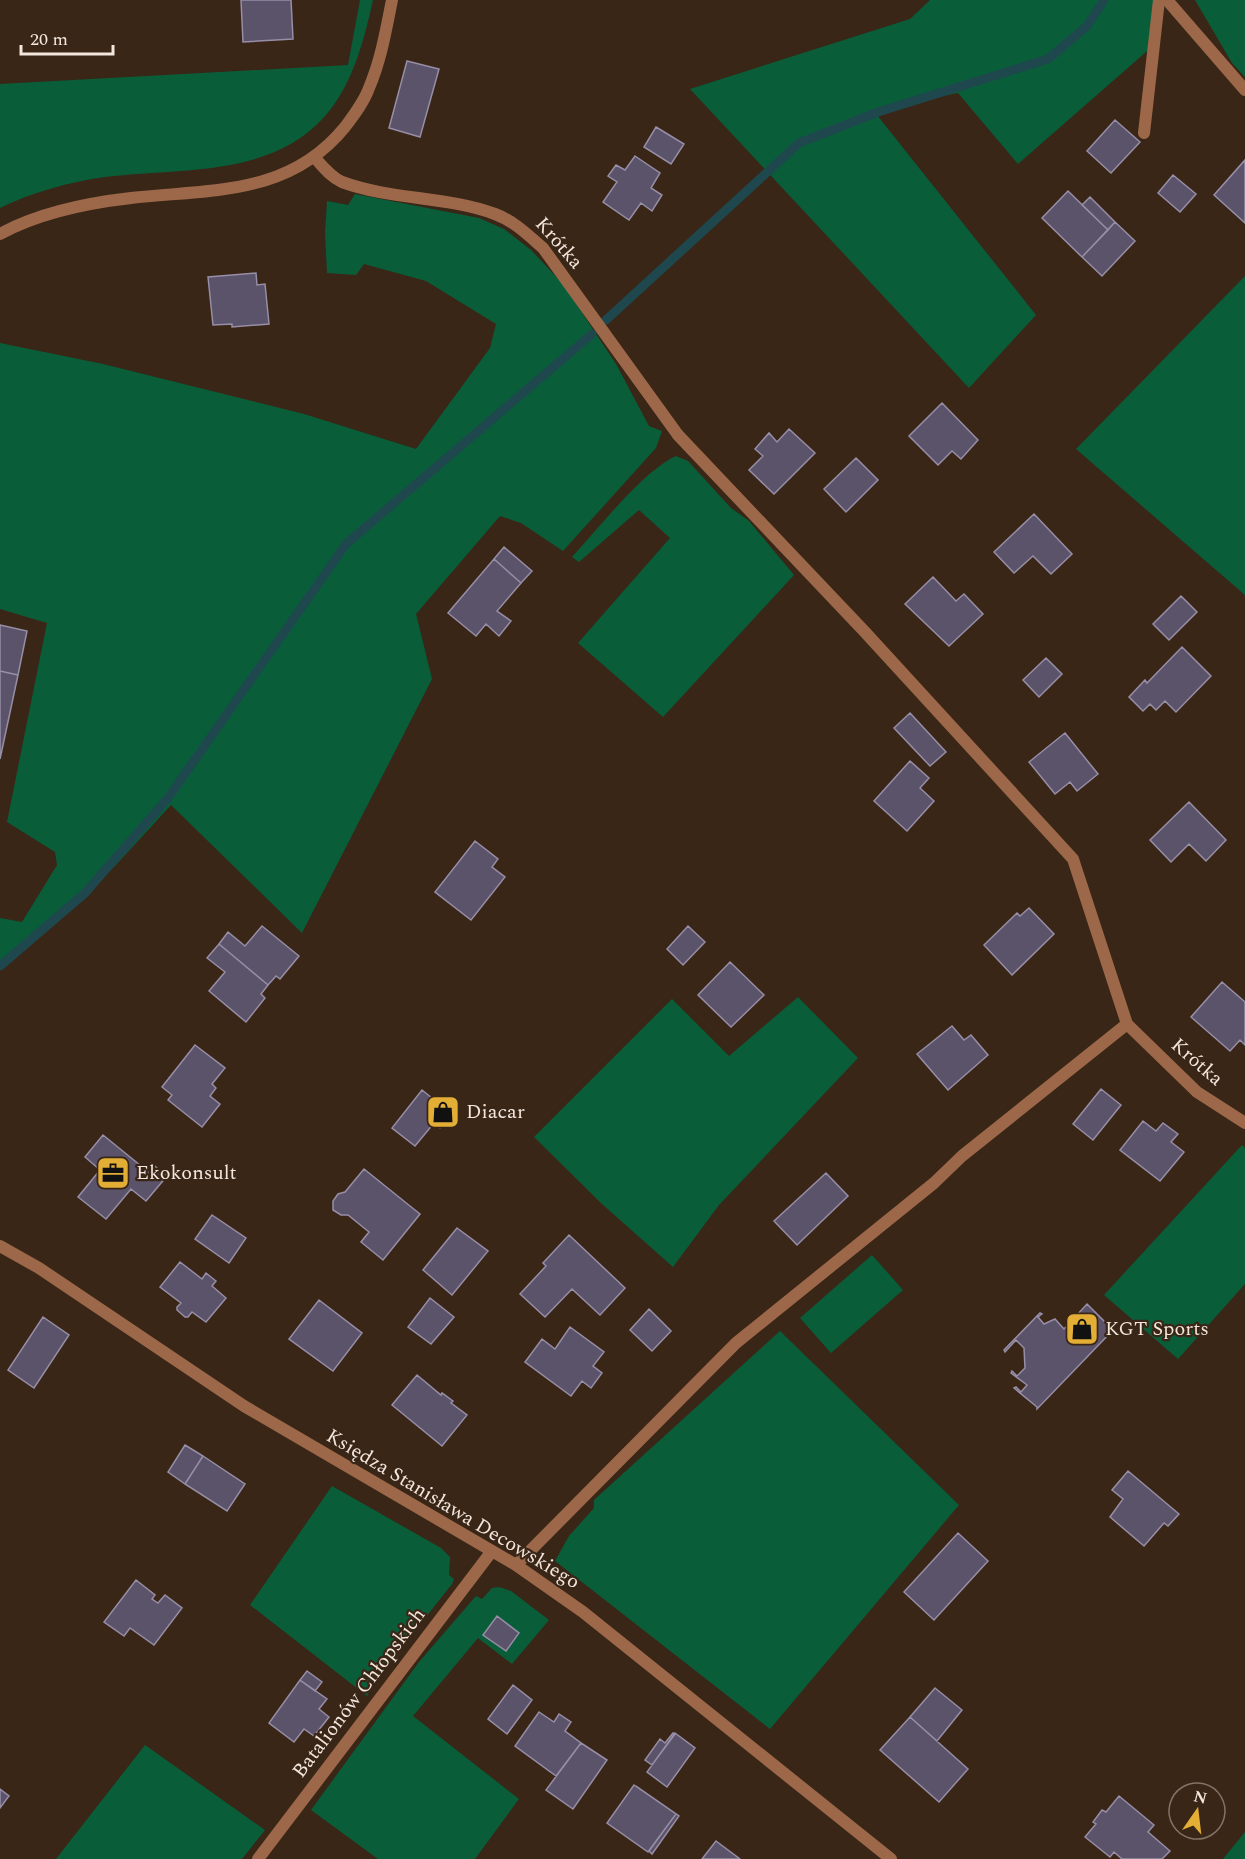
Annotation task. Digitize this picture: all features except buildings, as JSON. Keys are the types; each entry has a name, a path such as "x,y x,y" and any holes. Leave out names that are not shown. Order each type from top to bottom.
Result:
{"street":[{"path":"0,234 13,227 69,208 129,198 225,189 269,180 292,171 315,158 348,124 369,90 381,55 392,0"},
{"path":"1143,133 1159,0"},
{"path":"1167,0 1245,90"},
{"name":"Krótka","path":"315,158 326,171 341,181 375,190 468,206 496,215 519,227 543,248 678,435 872,640 1073,859 1127,1024 1197,1092 1245,1123"},
{"path":"516,1565 736,1343 934,1183 962,1156 1127,1024"},
{"name":"Księdza Stanisława Decowskiego","path":"0,1246 39,1269 244,1406 516,1565 583,1612 891,1859"},
{"name":"Batalionów Chłopskich","path":"258,1859 492,1551"}],"green space":[{"path":"360,0 373,0 363,41 341,94 311,130 286,146 258,158 229,165 105,177 78,182 38,192 0,208 0,84 348,65"},
{"path":"930,0 1158,0 1154,45 1018,164 958,93 873,110 1036,315 969,388 690,89 910,19"},
{"path":"1195,0 1245,0 1245,77 1232,63"},
{"path":"355,194 479,218 504,229 531,250 563,284 616,364 649,426 662,431 656,448 563,551 521,523 500,516 416,614 432,679 302,933 171,805 115,866 0,969 0,918 22,922 57,865 55,852 7,822 47,623 0,609 0,343 103,364 304,414 416,449 490,348 496,324 426,281 364,264 356,275 327,273 325,232 327,201 348,205"},
{"path":"1245,276 1245,595 1076,449"},
{"path":"676,456 688,461 731,508 749,521 794,575 663,717 578,643 670,538 639,510 579,562 572,557 635,487 663,463"},
{"path":"798,997 858,1058 719,1205 673,1267 602,1204 534,1137 672,999 729,1056"},
{"path":"1242,1145 1245,1148 1245,1284 1178,1359 1104,1295"},
{"path":"872,1255 903,1290 831,1353 800,1318"},
{"path":"780,1331 959,1505 770,1729 555,1561 569,1536 594,1508 594,1500"},
{"path":"332,1486 441,1548 450,1557 449,1575 454,1579 373,1684 367,1696 250,1605"},
{"path":"499,1587 511,1591 549,1620 512,1664 478,1638 413,1716 519,1799 475,1859 378,1859 311,1810 419,1662 476,1596 482,1599 492,1588"},
{"path":"145,1745 265,1830 242,1859 56,1859"},
{"path":"1245,1832 1245,1859 1223,1859"}],"waterway":[{"path":"606,320 799,143 878,112 1048,59 1087,26 1104,0"},
{"path":"0,966 85,893 168,798 346,544 592,334"}],"place":[{"name":"Diacar","path":"443,1112"},
{"name":"Ekokonsult","path":"113,1173"},
{"name":"KGT Sports","path":"1082,1329"}]}
